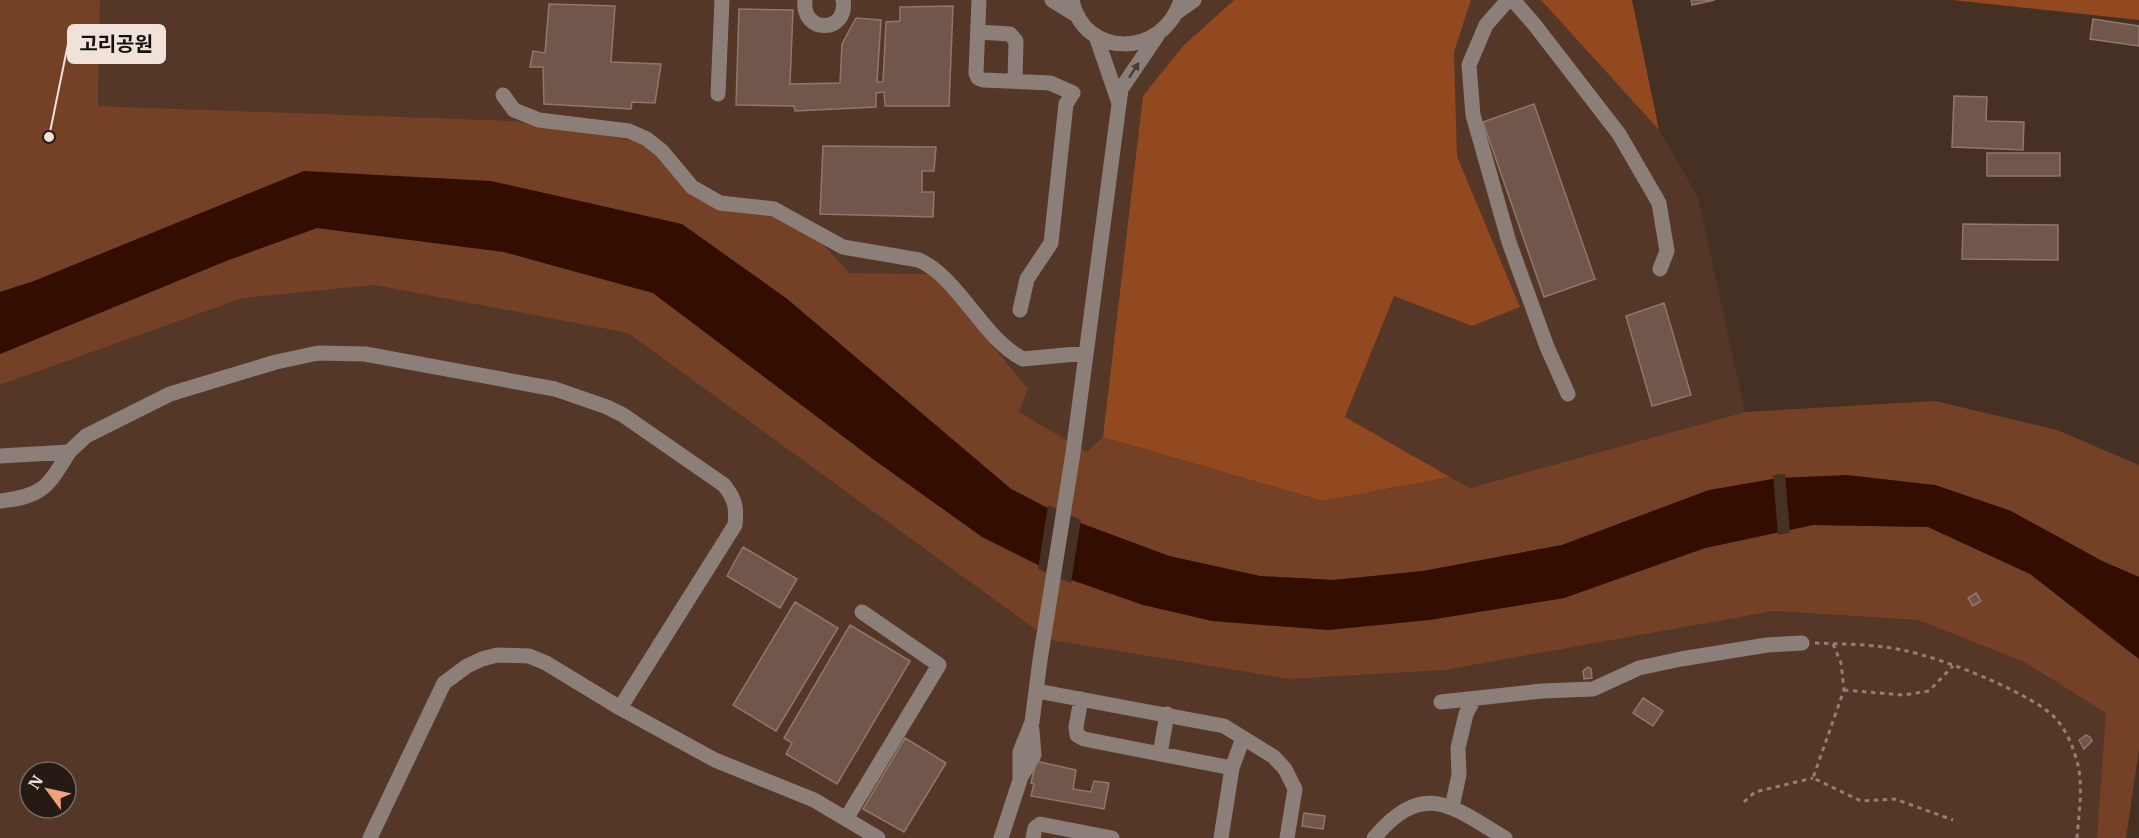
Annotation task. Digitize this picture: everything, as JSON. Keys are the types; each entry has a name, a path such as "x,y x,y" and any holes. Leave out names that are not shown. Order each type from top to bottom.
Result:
{"street":[{"path":"718,94 722,0"},
{"path":"805,0 806,14 810,20 821,26 827,26 838,20 844,8 843,0"},
{"path":"979,0 976,73 978,78 1050,83 1073,93 1066,104 1051,243 1027,279 1020,310"},
{"path":"1052,0 1078,16"},
{"path":"1072,0 1084,26 1096,36 1111,42 1126,44 1142,42 1156,36 1168,26 1179,6 1194,0"},
{"path":"1508,0 1486,25 1469,65 1473,115 1509,242 1547,347 1568,394"},
{"path":"1514,0 1619,134 1659,203 1667,251 1660,269"},
{"path":"978,32 1014,36 1016,81"},
{"path":"1096,36 1119,106"},
{"path":"1001,838 1020,780 1020,752 1032,722 1037,691 1073,453 1121,89 1156,36"},
{"path":"503,95 514,110 539,120 629,131 647,139 662,152 692,187 720,203 774,209 843,247 919,260 927,264 940,274 999,340 1015,355 1023,359 1086,353"},
{"path":"0,501 26,498 39,492 54,478 69,452 86,436 170,394 276,362 318,353 365,354 555,389 623,415 724,485 737,507 735,525 620,708"},
{"path":"0,456 69,452"},
{"path":"846,819 939,665 862,612"},
{"path":"1441,702 1542,691 1593,689 1639,668 1767,645 1802,643"},
{"path":"370,838 444,684 467,666 497,655 529,656 546,663 620,708 715,760 814,801 878,838"},
{"path":"1037,691 1224,726 1274,758 1285,770 1295,789 1287,838"},
{"path":"1081,699 1077,735 1084,739 1232,768"},
{"path":"1452,807 1459,775 1458,748 1466,714 1474,699"},
{"path":"1160,754 1167,714"},
{"path":"1221,838 1232,768 1243,738"},
{"path":"1374,838 1400,813 1411,807 1440,802 1505,838"},
{"path":"1033,838 1035,828 1040,824 1112,838"}],"path":[{"path":"1802,643 1886,647 1917,654 2010,688 2047,710 2056,718 2070,741 2079,769 2081,786 2077,838"},
{"path":"1813,778 1844,690 1840,663 1833,644"},
{"path":"1844,690 1904,695 1929,691 1953,666"},
{"path":"1744,802 1755,792 1813,778 1861,801 1895,799 1953,820"}],"shaded area":[{"path":"0,0 100,0 98,106 516,121 650,143 726,211 783,218 817,238 850,273 934,274 1028,389 1019,412 1087,452 1103,437 1323,501 1450,477 1470,488 1745,412 1935,401 2057,430 2139,465 2139,577 2102,561 2011,511 1935,485 1709,490 1562,545 1423,571 1333,580 1260,576 1169,556 1067,518 1011,489 786,298 491,181 34,281 0,292"},
{"path":"100,0 1234,0 1183,46 1103,437 1087,452 1019,412 934,274 850,273 817,238 783,218 726,211 650,143 516,121 98,106"},
{"path":"1234,0 1471,0 1454,52 1457,156 1520,307 1472,326 1394,296 1345,417 1450,477 1323,501 1103,437 1143,96 1183,46"},
{"path":"1471,0 1541,0 1659,130 1698,197 1745,412 1470,488 1345,417 1394,296 1472,326 1520,307 1457,156 1454,52"},
{"path":"1541,0 1632,0 1659,130"},
{"path":"1952,0 2139,0 2139,20"},
{"path":"304,171 491,181 682,224 786,298 1011,489 1067,518 1169,556 1260,576 1333,580 1423,571 1562,545 1709,490 1778,478 1847,475 1935,485 2011,511 2102,561 2139,577 2139,659 2030,574 1928,527 1813,525 1705,548 1564,598 1429,620 1328,630 1212,621 1143,605 1060,576 982,537 877,462 653,293 504,252 317,228 226,261 0,354 0,292 34,281"},
{"path":"317,228 504,252 653,293 877,462 1328,630 1429,620 1564,598 1705,548 1813,525 1928,527 2030,574 2139,659 2139,750 2126,838 2097,838 2106,713 2026,663 1918,620 1774,611 1445,670 1290,679 1050,640 628,333 374,285 243,298 0,385 0,354 226,261"},
{"path":"374,285 628,333 1050,640 1290,679 1445,670 1774,611 1918,620 2026,663 2107,713 2097,838 0,838 0,385 243,298"}],"pier":[{"path":"1785,474 1790,533 1778,535 1773,475"},
{"path":"1048,505 1081,520 1071,583 1038,569"}],"building":[{"path":"1691,0 1715,0 1692,5"},
{"path":"549,4 615,6 611,62 661,64 655,103 632,102 631,109 544,104 543,67 530,67 533,51 545,53"},
{"path":"953,6 949,106 885,106 884,92 876,93 876,107 795,111 794,106 736,105 739,9 793,10 790,84 840,83 842,44 856,18 881,20 877,82 883,82 886,22 900,21 900,7"},
{"path":"2093,19 2139,26 2139,46 2090,39"},
{"path":"1954,96 1987,97 1986,121 2024,122 2023,150 1952,147"},
{"path":"1534,104 1595,279 1544,297 1483,122"},
{"path":"823,146 936,147 934,171 922,171 922,192 934,192 933,217 820,214"},
{"path":"1987,153 2060,153 2060,176 1987,176"},
{"path":"1963,224 2058,225 2058,260 1962,259"},
{"path":"1664,303 1691,395 1652,406 1626,316"},
{"path":"743,547 797,579 780,608 727,576"},
{"path":"1976,593 1981,601 1973,606 1968,598"},
{"path":"795,602 838,628 776,731 733,705"},
{"path":"850,625 910,661 837,784 786,754 792,743 784,738"},
{"path":"1588,667 1591,669 1592,678 1584,679 1583,671"},
{"path":"1643,698 1663,711 1653,726 1633,713"},
{"path":"2086,735 2092,741 2084,749 2079,740"},
{"path":"905,738 946,763 904,832 863,809"},
{"path":"1036,761 1076,770 1073,789 1091,792 1094,781 1109,783 1104,809 1031,796 1034,784 1031,783"},
{"path":"1304,813 1325,816 1323,829 1302,826"}],"place":[{"name":"고리공원","path":"49,137"}]}
